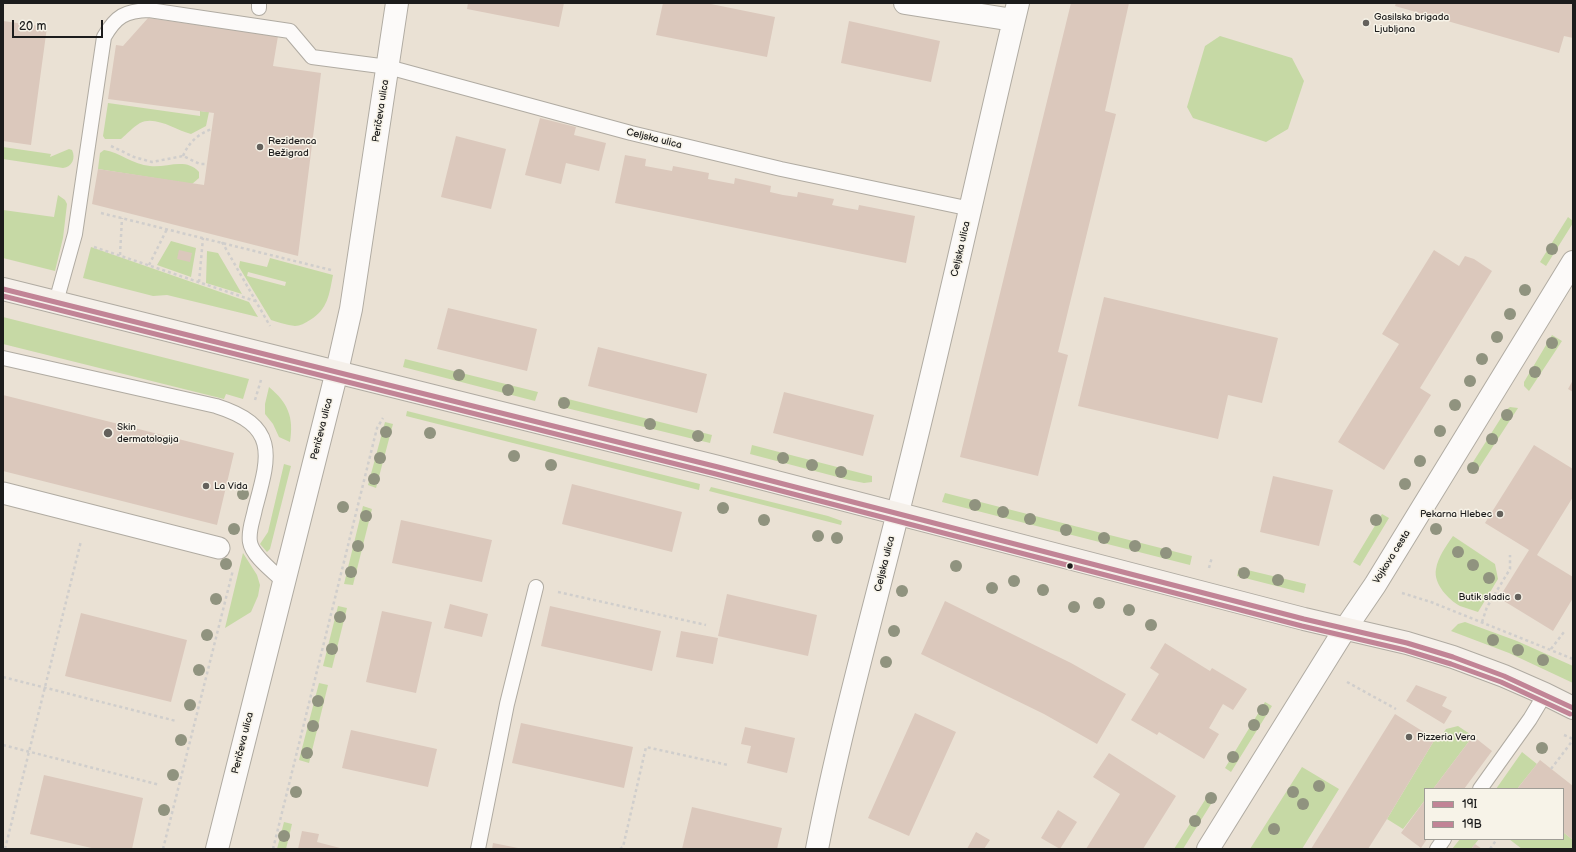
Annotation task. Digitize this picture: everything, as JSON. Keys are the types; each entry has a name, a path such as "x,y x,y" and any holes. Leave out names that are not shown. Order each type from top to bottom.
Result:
{"main road":[{"path":"3,289 337,371 898,513 1345,629 1407,643 1453,657 1504,676 1573,708"}],"street":[{"name":"Peričeva ulica","path":"216,849 337,371 351,309 397,3"},
{"path":"905,3 1016,12"},
{"name":"Celjska ulica","path":"817,849 823,814 898,513 1016,12"},
{"name":"Vojkova cesta","path":"1208,849 1345,629 1375,585 1573,262"},
{"path":"3,493 219,548"}],"lane":[{"name":"Celjska ulica","path":"56,302 73,240 79,207 104,37 110,27 123,14 135,11 149,10 290,32 312,57 388,67 631,134 782,169 970,209"},
{"path":"3,358 216,406 237,414 253,425 262,437 267,455 266,469 251,526 250,542 259,558 283,581"},
{"path":"478,849 507,704 536,587"},
{"path":"1481,788 1530,719 1545,694"},
{"path":"1437,849 1443,840"}],"path":[{"path":"183,156 195,138 212,129"},
{"path":"89,141 106,143 134,157 152,162 183,156 200,164 207,164"},
{"path":"79,207 331,270"},
{"path":"120,255 122,218"},
{"path":"149,265 167,229"},
{"path":"199,282 203,238"},
{"path":"73,240 255,301"},
{"path":"222,242 270,326"},
{"path":"254,407 261,379"},
{"path":"273,849 377,428 383,418"},
{"path":"5,849 88,515"},
{"path":"1209,569 1212,556"},
{"path":"1482,622 1487,608 1510,569 1510,556"},
{"path":"163,849 233,568"},
{"path":"536,587 706,625"},
{"path":"1431,602 1573,659"},
{"path":"1551,649 1564,632"},
{"path":"3,677 176,721"},
{"path":"1346,682 1396,710"},
{"path":"1530,719 1573,740 1551,769"},
{"path":"3,745 160,785"},
{"path":"620,849 623,847 646,747 728,765"},
{"path":"1490,849 1496,840"}],"green space":[{"path":"1220,36 1292,58 1304,81 1288,129 1266,142 1193,118 1187,107 1205,46"},
{"path":"108,103 200,116 200,111 209,112 206,126 191,134 166,124 146,121 137,125 121,139 105,139 103,136"},
{"path":"3,147 51,154 50,157 69,149 72,150 74,156 71,164 63,168 3,159"},
{"path":"104,150 116,153 144,165 188,165 199,172 199,178 192,184 98,169 100,153"},
{"path":"58,195 65,200 67,204 63,238 55,271 3,258 3,210 54,217"},
{"path":"1568,217 1573,221 1573,223 1546,266 1540,262"},
{"path":"171,241 196,248 191,277 157,265"},
{"path":"91,247 249,302 258,317 167,295 153,296 83,278"},
{"path":"207,251 218,253 242,294 206,283"},
{"path":"270,258 333,275 327,301 321,311 310,320 297,326 271,320 239,267 240,261 267,267","holes":["248,272 286,282 285,286 247,276"]},
{"path":"3,317 249,379 243,399 226,394 224,399 3,344"},
{"path":"1552,335 1562,341 1529,391 1524,386 1524,382"},
{"path":"405,359 538,392 535,401 403,367"},
{"path":"269,387 281,399 288,411 291,425 290,442 279,437 273,424 265,414 265,404"},
{"path":"560,397 712,435 710,443 558,406"},
{"path":"1510,407 1518,408 1475,474 1468,470 1506,410"},
{"path":"407,411 700,484 699,490 406,416"},
{"path":"385,422 393,424 376,488 368,485"},
{"path":"752,445 872,476 872,482 864,483 849,480 750,454"},
{"path":"284,464 291,466 270,549 267,552 260,544 268,532"},
{"path":"711,487 828,516 842,521 841,525 709,491"},
{"path":"945,493 1192,556 1190,565 942,502"},
{"path":"363,506 372,509 353,585 344,584"},
{"path":"1382,514 1389,518 1360,566 1353,562"},
{"path":"1453,536 1495,564 1498,579 1478,612 1460,606 1447,596 1439,586 1437,580 1436,569 1439,560"},
{"path":"243,553 257,575 260,585 258,596 251,612 225,628"},
{"path":"1239,568 1306,584 1304,593 1237,576"},
{"path":"338,606 347,608 332,668 323,666"},
{"path":"1465,622 1517,641 1573,666 1573,683 1509,653 1451,631 1458,624"},
{"path":"319,683 328,685 309,763 299,760"},
{"path":"1265,702 1272,706 1231,772 1225,768"},
{"path":"1458,726 1473,736 1434,788 1424,788 1424,801 1403,829 1387,819 1435,739 1438,742 1446,729"},
{"path":"1522,752 1537,764 1518,788 1497,788"},
{"path":"1302,767 1339,789 1302,849 1250,849"},
{"path":"1210,792 1216,796 1183,849 1174,849"},
{"path":"284,822 292,824 286,849 277,849"},
{"path":"1564,833 1573,840 1573,849 1522,849 1510,840 1564,840"},
{"path":"1459,840 1478,840 1471,849 1452,849"}],"building":[{"path":"468,3 564,3 559,27 467,9"},
{"path":"663,3 706,3 775,17 767,57 656,35"},
{"path":"1071,3 1129,3 1105,111 1116,114 1058,352 1068,355 1038,476 960,457"},
{"path":"1396,3 1573,3 1573,38 1564,36 1559,53 1395,6"},
{"name":"Rezidenca Bežigrad","path":"148,18 278,36 273,66 321,73 298,256 92,204 98,169 204,185 214,113 108,99 116,45 123,46"},
{"path":"3,21 47,27 31,145 3,141"},
{"path":"849,21 940,41 931,82 841,63"},
{"path":"540,118 576,127 574,135 606,143 599,171 566,163 561,184 525,175"},
{"path":"456,136 506,149 491,209 441,197"},
{"path":"625,155 646,159 645,166 672,171 673,166 709,173 708,179 734,184 735,178 771,186 770,192 783,195 797,197 798,192 834,199 832,205 858,210 859,205 915,216 906,263 615,203"},
{"path":"179,250 192,253 190,262 177,259"},
{"path":"1434,250 1459,266 1465,256 1474,259 1492,271 1420,388 1431,395 1384,470 1338,442 1399,344 1382,334"},
{"path":"1104,297 1278,338 1262,403 1228,395 1218,439 1078,406"},
{"path":"448,308 537,329 527,371 437,349"},
{"path":"598,347 707,374 697,413 588,386"},
{"path":"1573,380 1573,392 1568,389"},
{"path":"784,392 874,415 863,456 773,433"},
{"path":"3,395 234,453 217,525 3,471"},
{"path":"1534,445 1573,469 1573,497 1537,555 1573,577 1573,598 1553,631 1499,598 1529,550 1485,523"},
{"path":"1273,476 1333,490 1319,546 1260,532"},
{"path":"572,484 682,512 672,552 562,524"},
{"path":"401,520 492,540 482,582 392,563"},
{"path":"727,594 817,615 808,656 718,636"},
{"path":"945,601 1071,663 1126,694 1097,744 1044,714 921,654"},
{"path":"450,604 488,614 482,637 444,628"},
{"path":"550,606 661,631 652,671 541,646"},
{"path":"382,611 432,622 416,693 366,682"},
{"path":"81,613 187,640 171,702 65,676"},
{"path":"681,631 718,638 713,664 676,657"},
{"path":"1165,643 1210,671 1212,668 1247,689 1233,710 1223,704 1209,728 1219,734 1204,759 1159,732 1157,735 1131,720 1159,674 1150,668"},
{"path":"1416,685 1447,697 1442,706 1452,711 1444,724 1406,701"},
{"path":"915,713 956,732 909,836 868,818"},
{"path":"1395,714 1435,739 1387,819 1368,849 1311,849"},
{"path":"521,723 633,747 624,788 512,763"},
{"path":"745,727 795,738 787,773 747,763 751,746 741,744"},
{"path":"351,730 437,749 428,787 342,768"},
{"path":"1473,736 1492,751 1465,788 1434,788"},
{"path":"1109,753 1176,796 1143,849 1086,849 1120,794 1093,777"},
{"path":"1540,760 1573,786 1573,840 1564,833 1564,788 1518,788"},
{"path":"44,775 143,798 132,849 96,849 30,834"},
{"path":"1424,801 1424,840 1426,840 1421,848 1401,833"},
{"path":"692,807 782,828 777,849 682,849"},
{"path":"1058,810 1077,822 1060,849 1041,838"},
{"path":"302,831 319,834 317,842 344,849 298,849"},
{"path":"976,832 990,840 984,849 967,849"},
{"path":"493,843 518,848 518,849 492,849"},
{"path":"1475,844 1482,849 1471,849"}],"transit line":[{"name":"19I","path":"3,289 718,467 1304,619 1407,643 1453,657 1504,676 1573,708"},
{"name":"19B","path":"3,296 716,474 1302,626 1405,650 1451,664 1501,682 1570,714"}],"place":[{"name":"Gasilska brigada Ljubljana","path":"1366,23"},
{"name":"Rezidenca Bežigrad","path":"260,147"},
{"name":"Skin dermatologija","path":"108,433"},
{"name":"La Vida","path":"206,486"},
{"name":"Pekarna Hlebec","path":"1500,514"},
{"name":"Butik sladic","path":"1518,597"},
{"name":"Pizzeria Vera","path":"1409,737"}]}
